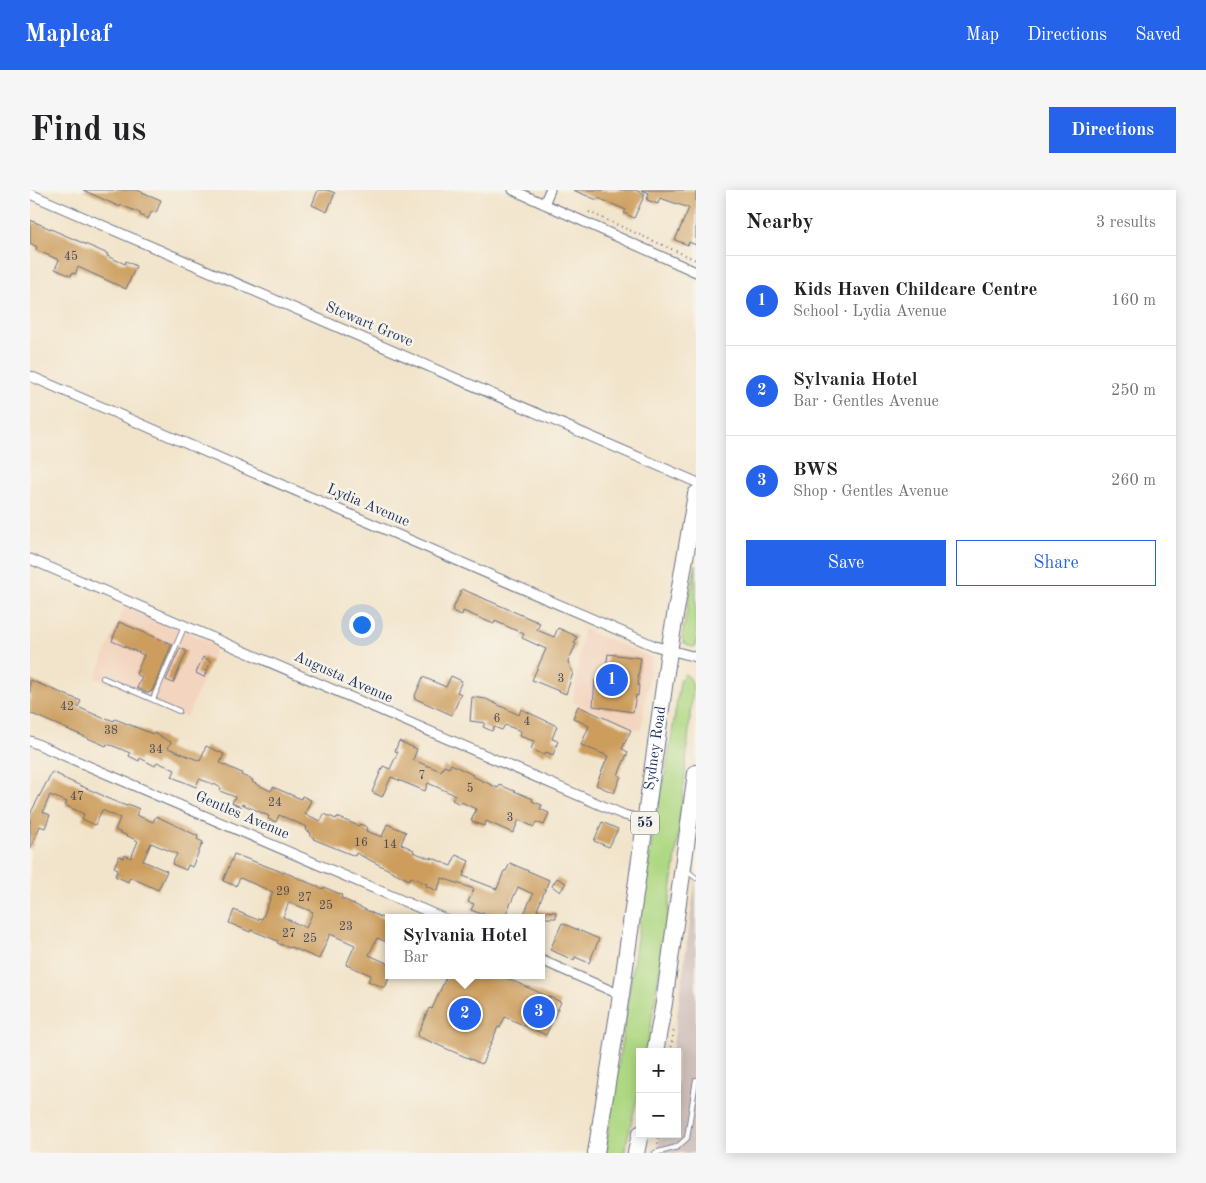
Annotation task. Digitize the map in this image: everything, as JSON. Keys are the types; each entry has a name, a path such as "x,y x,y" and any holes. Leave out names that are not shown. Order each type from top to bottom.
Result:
{"highway":[{"name":"Sydney Road","path":"596,1153 621,995 669,651 696,494"},
{"path":"656,1048 694,803 696,774"},
{"path":"636,1153 639,1138"}],"street":[{"path":"513,190 696,272"},
{"path":"544,204 550,190"},
{"name":"Stewart Grove","path":"30,194 696,482"},
{"name":"Lydia Avenue","path":"30,376 669,651 696,657"},
{"name":"Augusta Avenue","path":"30,559 624,815 645,818"},
{"name":"Gentles Avenue","path":"30,741 434,914"},
{"path":"545,962 621,995"}],"lane":[{"path":"153,699 185,625"},
{"path":"103,678 180,711"},
{"path":"683,867 696,878"},
{"path":"656,1153 677,1147 687,1138 696,1080"}],"path":[{"path":"584,210 696,260"}],"shaded area":[{"path":"125,606 217,645 187,717 95,678"},
{"path":"583,629 652,658 641,731 573,702"},
{"path":"696,878 696,1153 657,1153 660,1138 681,1138 681,1048 673,1048"}],"green space":[{"path":"696,564 696,646 692,647 684,643 682,637"},
{"path":"685,674 690,678 693,687 675,864 656,996 647,1048 636,1048 636,1103 624,1153 605,1153 653,832 668,759 681,678"}],"building":[{"path":"83,190 137,190 161,200 156,213 152,211 148,219 140,215 140,213 121,205 120,207"},
{"path":"318,190 327,190 335,193 327,212 312,205"},
{"path":"573,190 635,190 645,194 634,218 624,213 626,210"},
{"path":"641,190 696,190 696,245 689,242 688,245 675,240 689,208 660,198 658,204 647,200 649,193"},
{"path":"30,220 108,254 107,256 125,264 126,261 136,266 126,289 78,267 75,274 72,273 71,276 55,269 59,260 36,250 37,247 30,243"},
{"path":"462,589 540,623 537,630 554,637 558,628 577,637 568,662 573,673 566,694 532,680 546,649 522,638 524,634 495,621 494,624 463,611 462,615 452,611"},
{"path":"119,622 172,644 152,691 148,693 137,688 142,677 136,674 144,655 112,641"},
{"path":"180,648 187,651 173,683 166,680"},
{"path":"608,654 641,658 638,696 636,695 633,712 593,706 595,680 604,681"},
{"path":"203,657 211,661 204,677 196,673"},
{"path":"451,676 462,681 457,692 461,694 452,715 414,698 423,677 446,687"},
{"path":"30,680 81,701 78,707 105,719 114,721 115,719 154,733 171,742 168,748 200,761 206,746 224,754 220,763 242,773 241,775 253,780 252,782 271,791 273,787 301,799 302,796 311,800 305,814 321,821 324,814 336,819 337,817 359,826 360,824 367,827 366,831 382,837 387,824 406,832 401,844 414,850 413,852 431,859 431,857 451,866 456,855 469,861 463,876 497,889 504,871 506,871 510,863 549,880 537,910 556,912 556,918 545,918 545,914 524,914 533,894 518,887 506,914 487,914 482,912 481,914 471,910 474,904 468,902 474,889 442,878 437,891 411,877 409,880 356,853 355,856 313,839 310,836 311,833 306,830 307,827 279,815 276,822 268,819 269,816 242,804 241,807 232,803 235,797 220,791 221,788 216,785 199,779 196,787 172,777 175,770 157,762 155,766 140,758 139,761 129,756 130,753 107,744 106,746 30,713"},
{"path":"472,697 486,699 519,715 521,709 557,726 552,739 558,741 553,755 546,752 544,755 531,749 534,741 519,736 521,731 505,725 502,730 494,727 492,731 483,727 485,723 470,721"},
{"path":"578,706 631,730 622,749 628,752 618,775 621,776 614,793 596,785 608,756 581,745 589,726 573,718"},
{"path":"399,741 417,749 413,760 441,771 444,766 449,768 451,764 498,788 500,785 533,799 532,801 542,805 540,809 549,813 544,825 536,822 534,827 519,820 513,833 486,821 484,826 471,821 476,809 452,800 455,795 428,783 425,791 391,777 382,797 372,792 383,766 390,769 398,752 395,751"},
{"path":"52,772 104,797 139,809 136,815 153,822 156,816 198,836 197,839 203,842 192,867 188,865 186,870 172,864 177,854 151,843 143,861 167,871 158,890 130,877 128,882 115,876 118,869 114,867 119,856 124,858 125,855 131,858 138,841 115,830 120,818 102,810 95,825 82,819 84,814 65,805 67,802 50,795 43,812 50,815 45,828 40,826 30,850 30,814"},
{"path":"602,822 618,829 609,847 594,841"},
{"path":"234,854 282,871 323,889 324,887 342,895 341,898 385,919 385,941 377,938 369,955 385,962 385,979 389,979 385,988 368,981 371,975 346,965 355,945 330,934 319,959 277,943 278,941 251,930 250,932 229,923 234,910 258,920 259,918 262,919 273,892 240,878 236,886 223,881","holes":["289,902 313,912 306,928 283,917"]},
{"path":"557,878 566,883 560,892 552,886"},
{"path":"562,923 599,939 589,963 575,957 574,960 550,950"},
{"path":"445,979 508,979 561,1002 546,1035 505,1017 500,1028 498,1027 482,1064 417,1036 429,1008 432,1009"}],"place":[{"name":"Kids Haven Childcare Centre","path":"612,680"},
{"name":"BWS","path":"539,1012"},
{"name":"Sylvania Hotel","path":"465,1014"}]}
